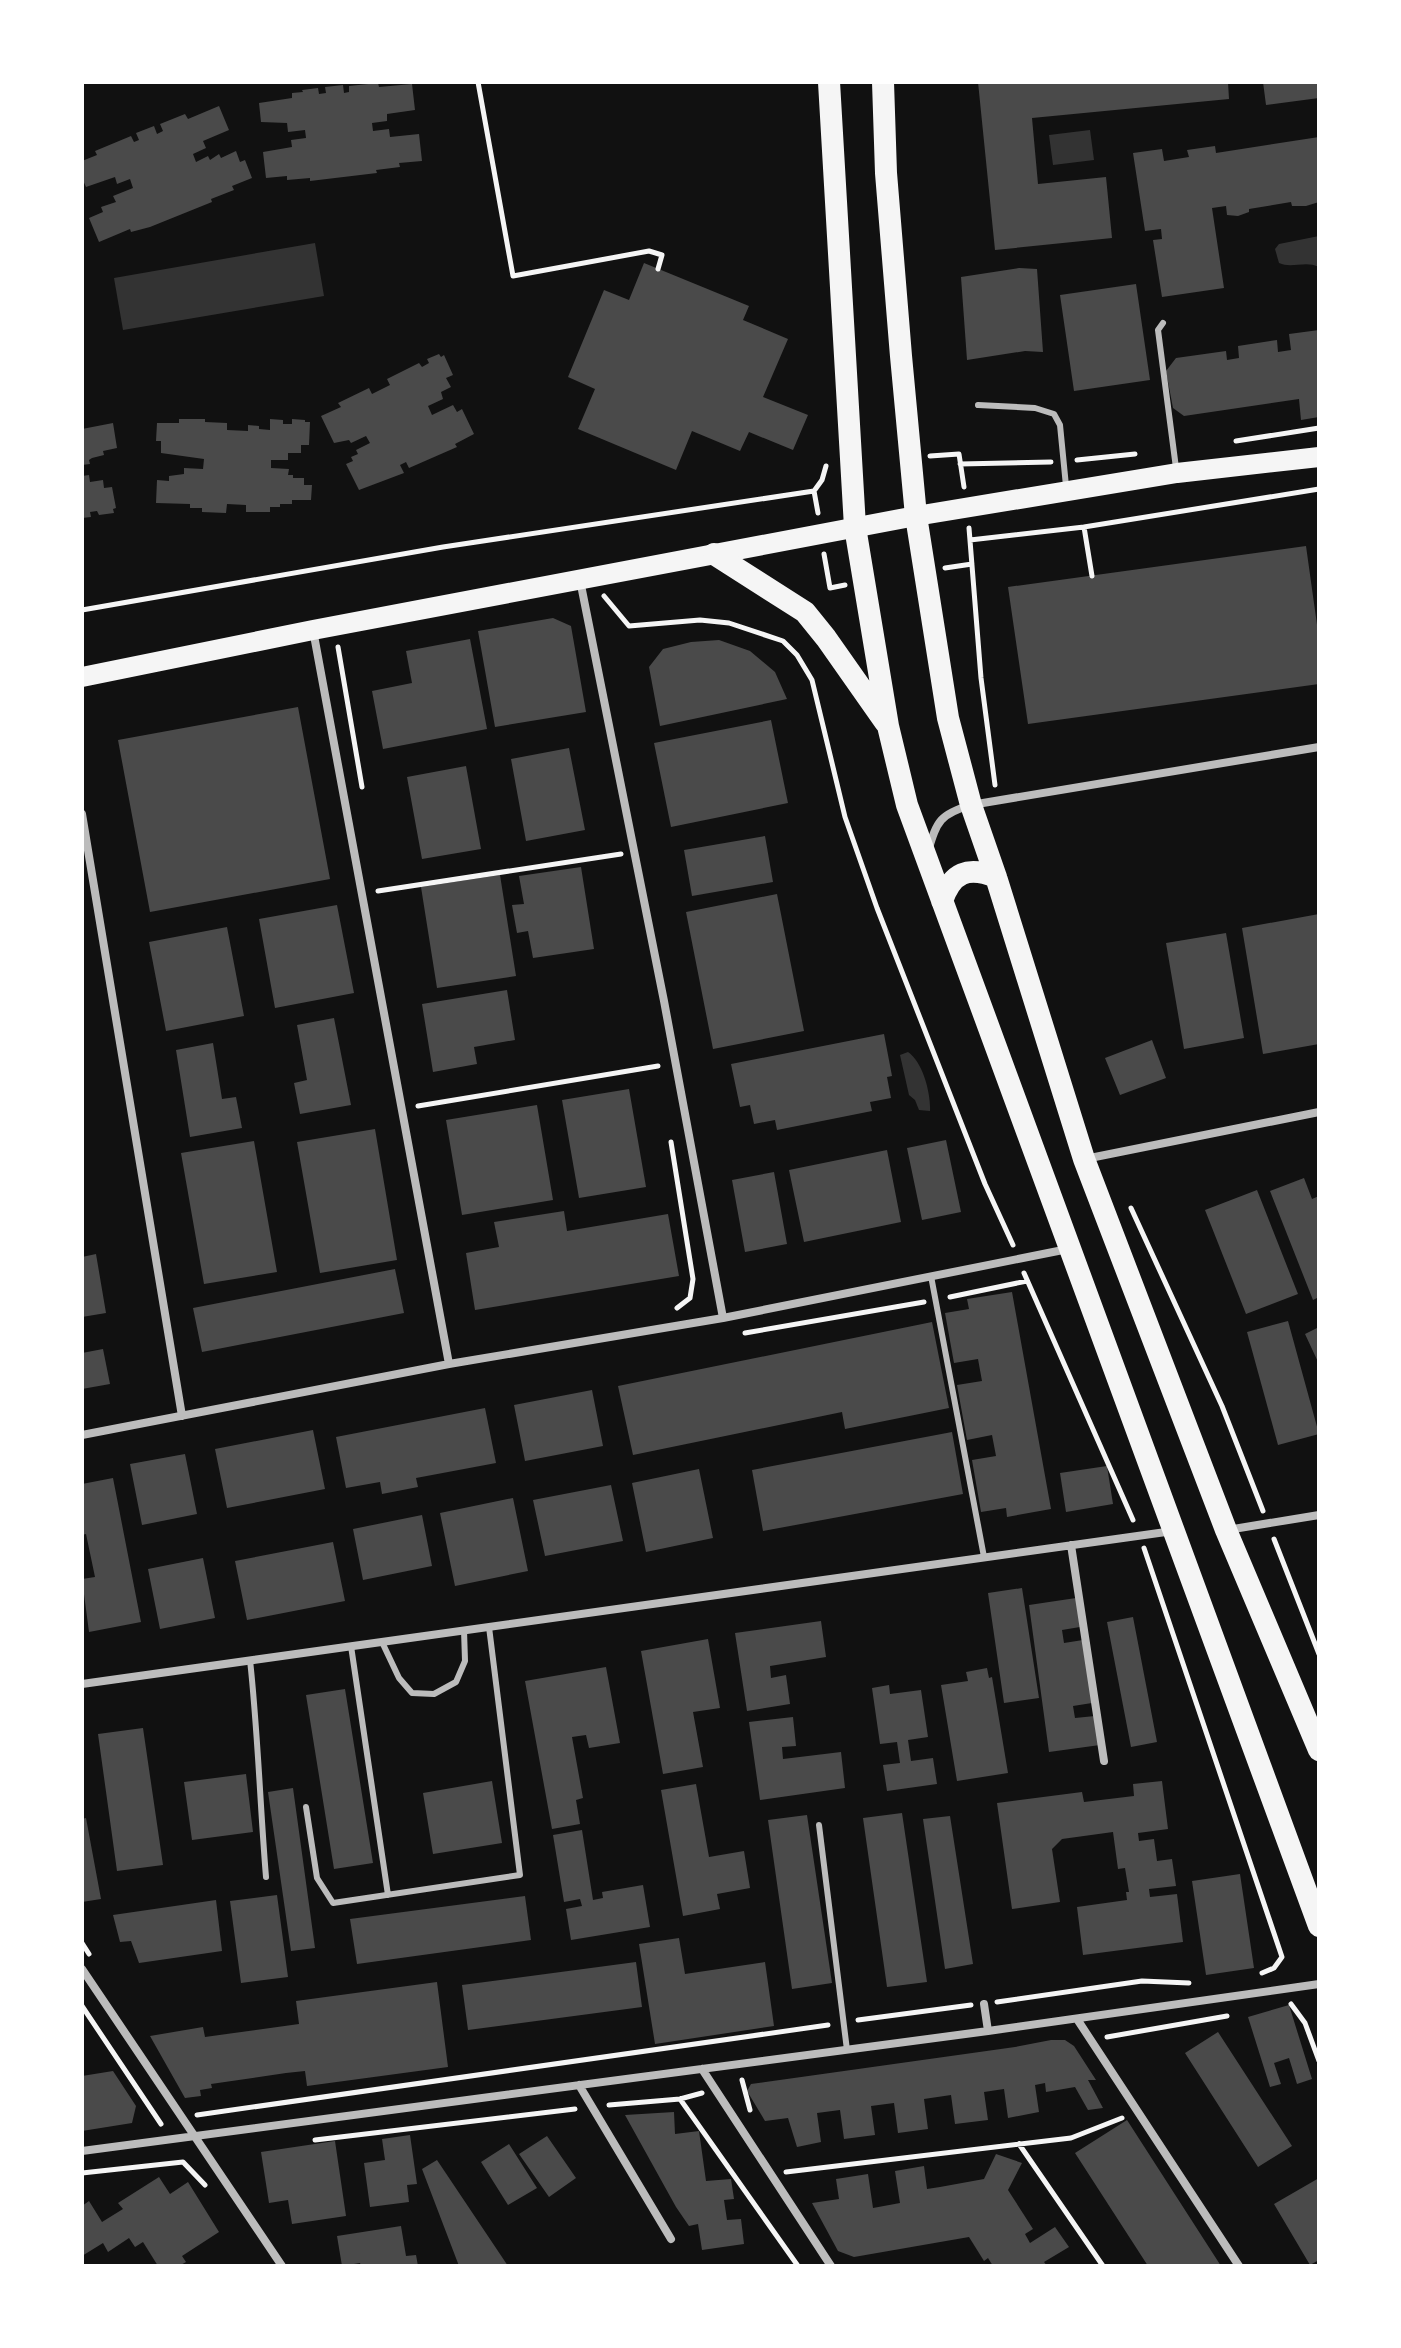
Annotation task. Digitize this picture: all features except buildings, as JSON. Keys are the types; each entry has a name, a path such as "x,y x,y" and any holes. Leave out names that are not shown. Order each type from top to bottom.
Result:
{"highway":[{"path":"829,82 855,527 888,726 907,805 1319,1926"},
{"path":"883,82 896,295 916,516 948,718 971,805 1084,1159 1226,1530 1319,1750"},
{"path":"714,554 805,612 888,726"},
{"path":"942,901 947,887 966,872 982,871 996,877"}],"main road":[{"path":"82,677 315,638 581,588 714,554 916,516 1177,473 1319,457"}],"street":[{"path":"581,588 723,1318"},
{"path":"315,638 449,1364"},
{"path":"926,859 936,824 954,810 971,805 1319,747"},
{"path":"82,814 182,1416"},
{"path":"1084,1159 1319,1112"},
{"path":"82,1435 449,1364 723,1318 1069,1249"},
{"path":"1226,1530 1319,1515"},
{"path":"82,1684 1174,1531"},
{"path":"1071,1545 1104,1761"},
{"path":"82,1969 282,2266"},
{"path":"82,2151 1319,1984"},
{"path":"984,2004 988,2031"},
{"path":"1077,2019 1239,2266"},
{"path":"702,2069 831,2266"},
{"path":"579,2085 671,2239"}],"lane":[{"path":"1163,323 1158,330 1177,473"},
{"path":"978,405 1035,408 1054,414 1060,425 1067,490"},
{"path":"931,1276 984,1557"},
{"path":"306,1807 317,1878 333,1903 520,1875 489,1627"},
{"path":"382,1642 399,1678 412,1693 434,1694 456,1682 465,1661 464,1630"},
{"path":"351,1646 388,1895"},
{"path":"250,1660 266,1877"},
{"path":"819,1825 847,2050"}],"path":[{"path":"478,82 513,276 649,251 662,255 658,269"},
{"path":"1232,441 1319,428"},
{"path":"960,464 1065,462 1174,451"},
{"path":"970,540 1084,527 1319,489"},
{"path":"82,610 443,547 814,491"},
{"path":"1084,527 1092,576"},
{"path":"972,564 981,678 997,801"},
{"path":"581,588 602,593 629,626 700,620 729,623 783,641 797,655 812,680 845,817 877,908 985,1184 1139,1535 1282,1957 1274,1968 1265,1973 1249,1975"},
{"path":"315,638 338,643 364,798"},
{"path":"618,839 623,869"},
{"path":"362,893 634,852"},
{"path":"379,891 382,904"},
{"path":"416,1098 418,1110 658,1064 660,1077"},
{"path":"670,1138 693,1279 690,1298 681,1307 671,1309"},
{"path":"1128,1203 1222,1406 1319,1654"},
{"path":"196,2116 1142,1981 1186,1984 1201,1981"},
{"path":"82,2006 171,2139"},
{"path":"1305,2023 1319,2061"},
{"path":"680,2099 798,2266"},
{"path":"286,2124 289,2142 592,2107"},
{"path":"785,2173 1071,2138 1122,2118"},
{"path":"1019,2144 1103,2266"},
{"path":"82,2173 183,2162 211,2193"}],"shaded area":[{"path":"1090,130 1094,160 1053,165 1049,135"},
{"path":"1319,236 1319,267 1279,263 1275,249 1279,244"},
{"path":"315,243 324,296 123,330 114,278"},
{"path":"908,1052 918,1063 925,1079 930,1111 919,1110 909,1095 900,1055"}]}
